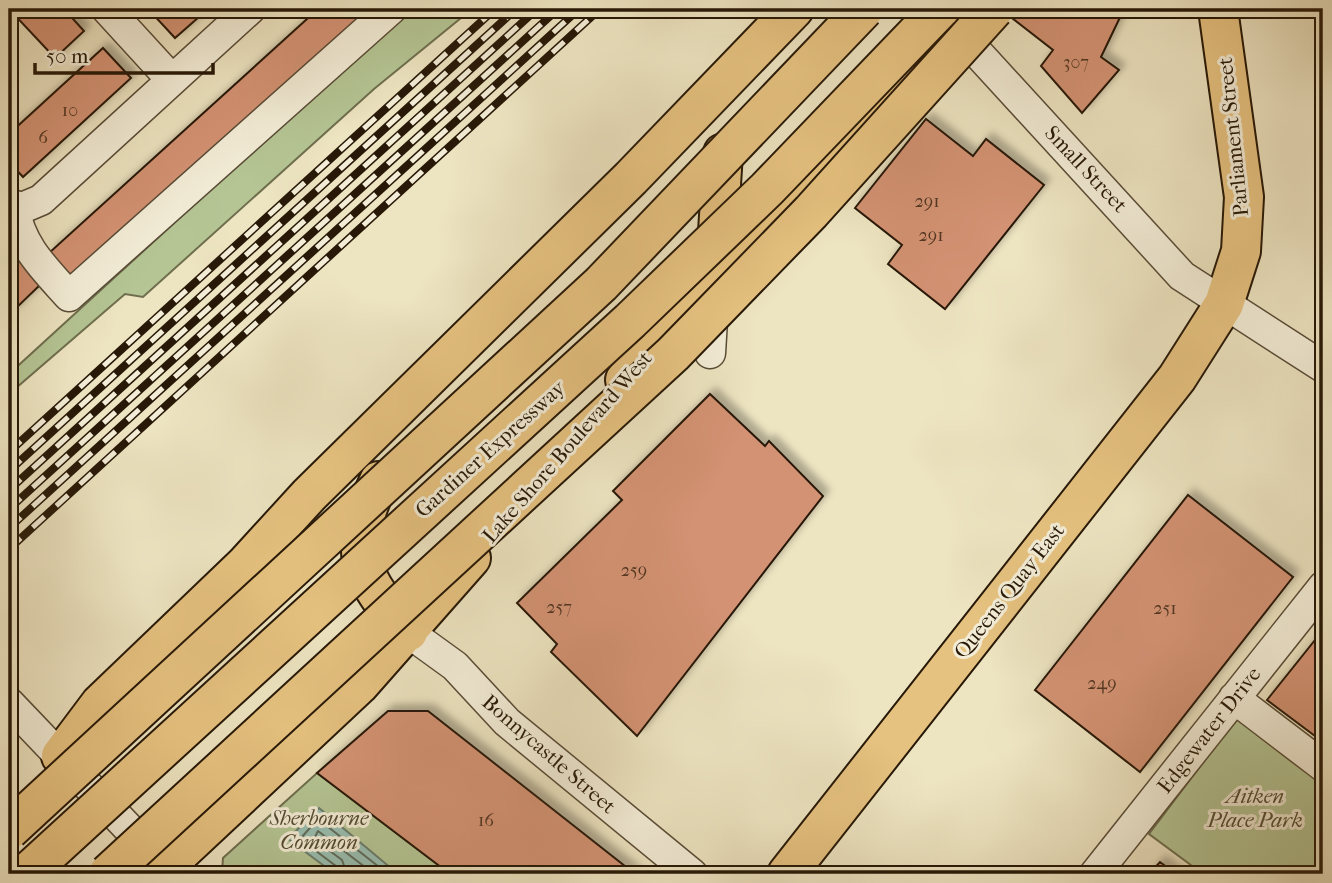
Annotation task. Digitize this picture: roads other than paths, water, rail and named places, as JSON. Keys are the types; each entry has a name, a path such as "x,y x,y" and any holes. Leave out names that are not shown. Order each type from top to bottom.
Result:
{"main road":[{"path":"61,756 100,704 245,565 309,495 631,178 794,9"},
{"path":"9,830 601,284 864,9"},
{"path":"9,805 596,266 723,153 866,32 886,9"},
{"path":"108,874 673,354 811,212 993,9"},
{"name":"Parliament Street","path":"1218,9 1244,197 1241,251 1224,304"},
{"name":"Lake Shore Boulevard West","path":"165,872 359,685 408,632 716,275 954,14"},
{"name":"Gardiner Expressway","path":"26,874 630,321 766,189 954,14"},
{"path":"716,275 723,153"},
{"name":"Queens Quay East","path":"787,874 1177,378 1224,304"},
{"path":"390,458 372,495 365,524 362,564 377,596 408,632"}],"street":[{"path":"107,9 172,80"},
{"path":"250,9 59,186 31,206 12,205 17,226 30,252 69,296 389,9"},
{"name":"Small Street","path":"954,14 1182,276 1323,367"},
{"path":"710,353 716,275"},
{"name":"Edgewater Drive","path":"1095,874 1323,587"},
{"name":"Bonnycastle Street","path":"408,632 455,666 507,722 692,874"},
{"path":"1234,698 1323,766"},
{"path":"9,703 61,756 165,872"}],"water":[{"path":"319,808 398,874 335,874 288,839"}],"railway":[{"path":"9,452 495,9"},
{"path":"9,471 516,9"},
{"path":"9,490 537,9"},
{"path":"9,509 558,9"},
{"path":"9,528 579,9"},
{"path":"9,549 600,9"}],"park label":[{"name":"Aitken Place Park","path":"1255,808"},
{"name":"Sherbourne Common","path":"319,830"}]}
